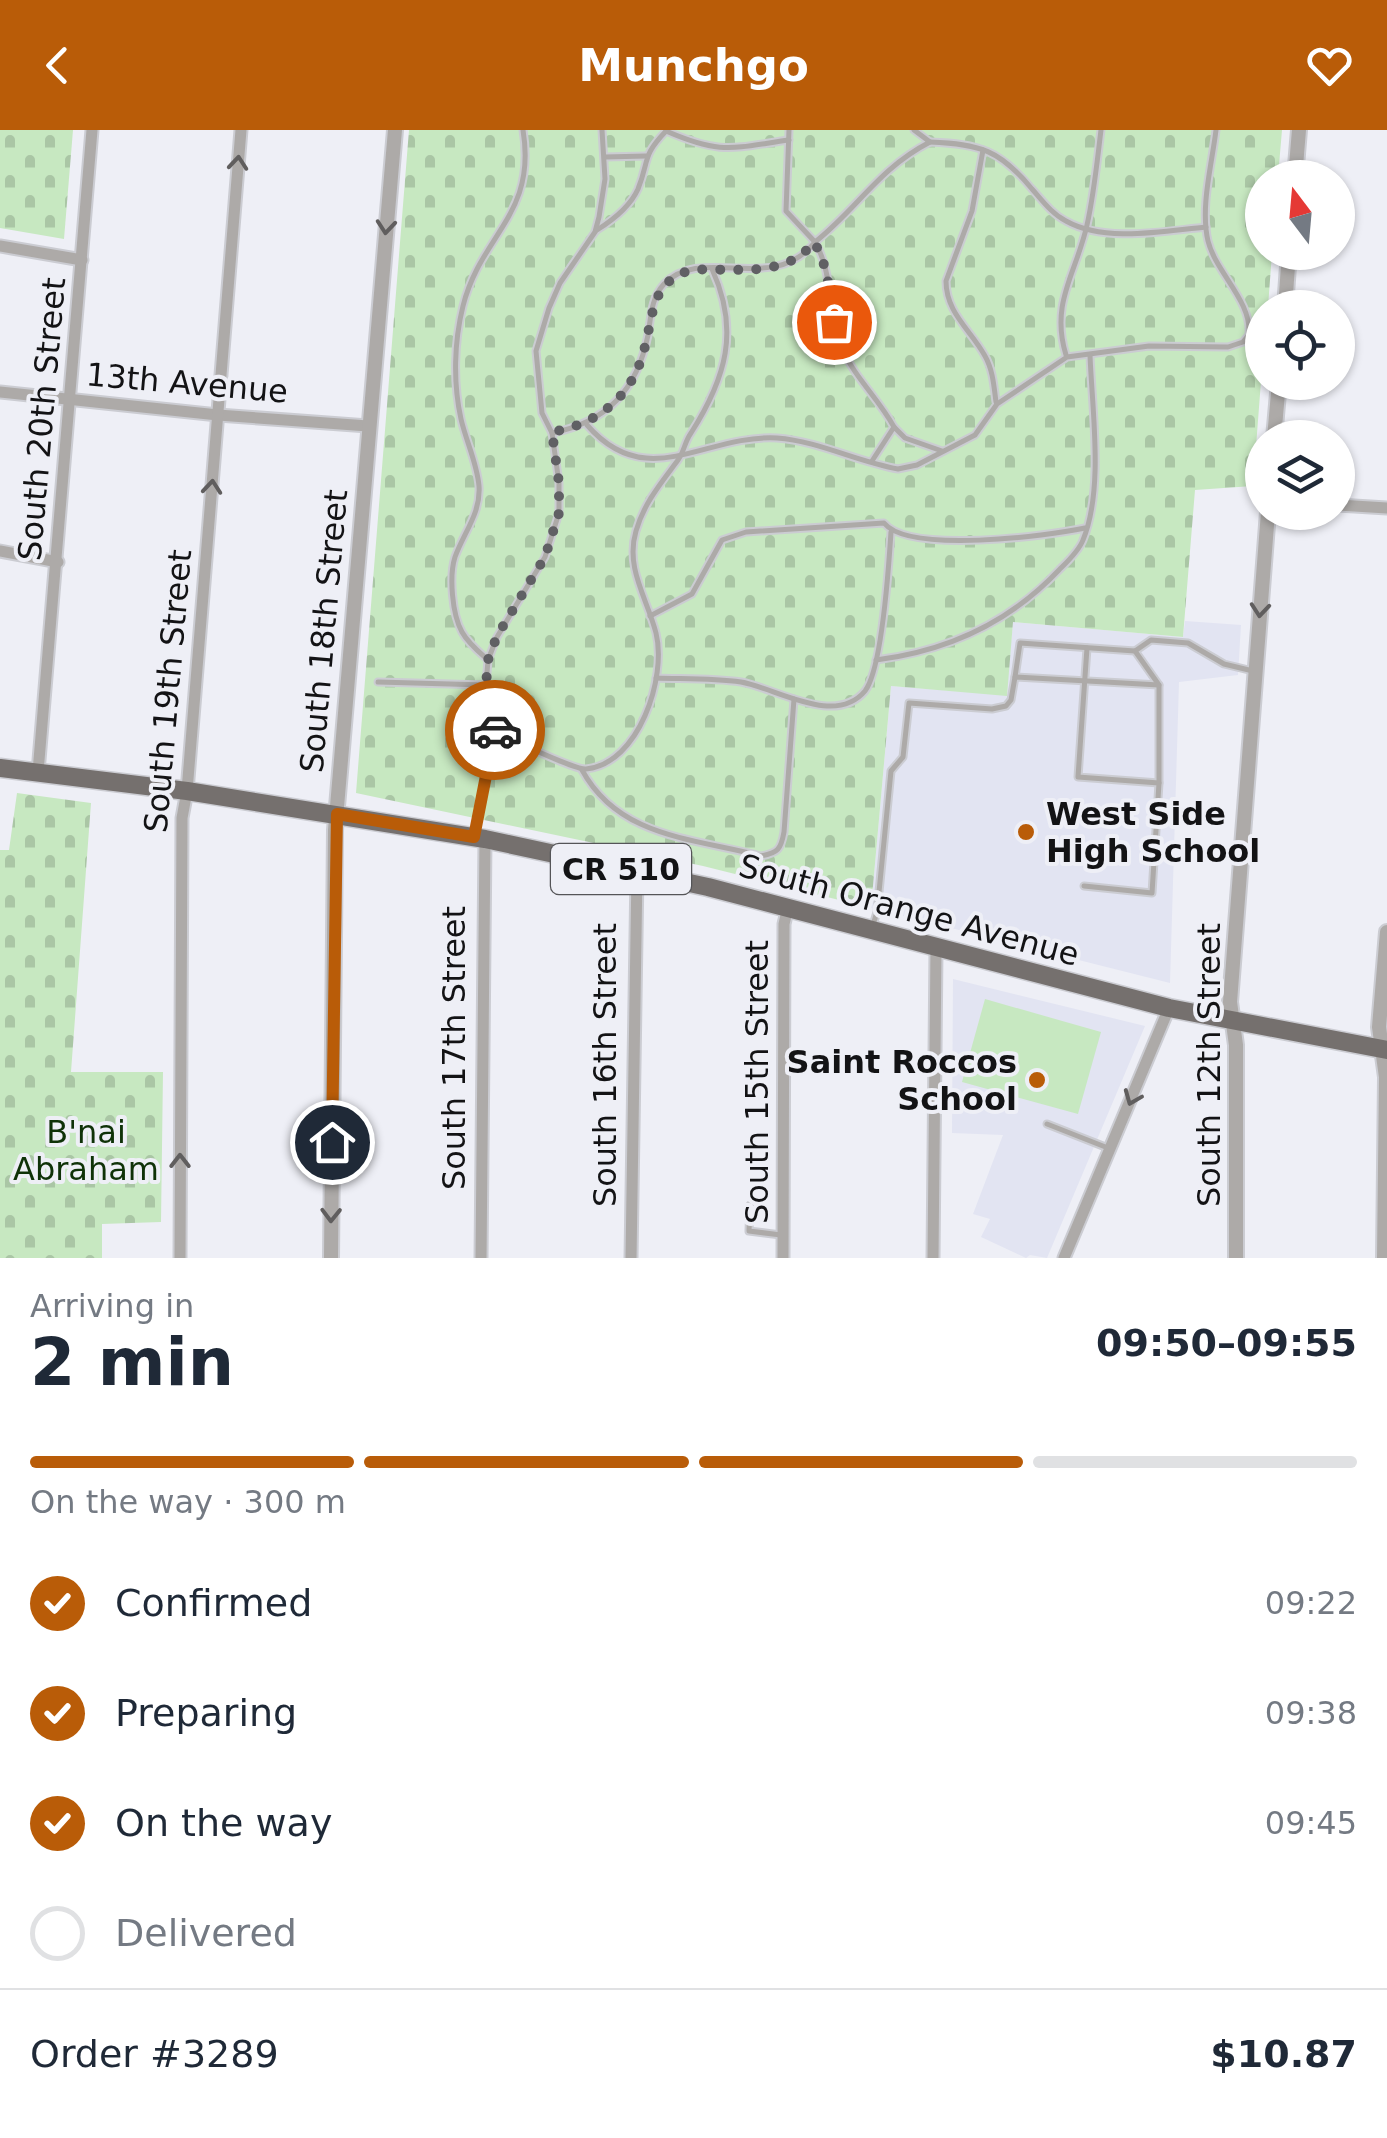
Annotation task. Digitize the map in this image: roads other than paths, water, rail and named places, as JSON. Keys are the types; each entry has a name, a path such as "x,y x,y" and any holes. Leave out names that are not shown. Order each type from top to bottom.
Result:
{"main road":[{"name":"South Orange Avenue","path":"0,768 187,791 480,838 788,908 1169,1008 1384,1049"}],"street":[{"name":"South 20th Street","path":"38,772 92,130"},
{"name":"South 19th Street","path":"180,1258 182,818 241,130"},
{"name":"South 18th Street","path":"331,1258 337,814 395,130"},
{"path":"1296,160 1299,130"},
{"path":"0,246 82,260"},
{"name":"13th Avenue","path":"0,392 218,416 368,426"},
{"path":"1355,506 1387,508"},
{"name":"South 12th Street","path":"1236,1258 1236,1045 1231,1021 1234,940 1267,530"},
{"path":"0,551 58,562"},
{"name":"South 17th Street","path":"480,838 481,1258"},
{"name":"South 16th Street","path":"631,1258 636,872"},
{"name":"South 15th Street","path":"783,1258 784,924 788,908"},
{"path":"1384,1258 1386,1077 1379,1027 1387,932"},
{"path":"932,1258 936,949"},
{"path":"1064,1258 1169,1008"}],"lane":[{"path":"488,660 461,631 453,587 454,561 472,524 479,491 457,399 457,346 464,300 525,182 523,130"},
{"path":"480,838 495,733 486,685 488,660 497,636 545,557 560,499 552,432 542,413 536,352 541,327 560,284 600,217 605,157 602,130"},
{"path":"594,232 627,206 637,191 646,156 667,130 696,145 718,150 790,140"},
{"path":"789,130 786,211 822,255 842,348 894,427 905,438 942,451"},
{"path":"914,130 930,142"},
{"path":"1067,357 1059,320 1061,302 1086,229 1102,130"},
{"path":"586,425 618,452 651,460 751,438 781,438 898,469 917,465 975,435 997,404 1067,357 1148,346 1228,347 1244,342 1248,335 1246,315 1215,262 1206,227 1216,130"},
{"path":"552,432 586,425 630,384 644,352 657,292 678,273 712,268 776,268 790,263 833,228 891,165 930,142 963,142 999,156 1057,215 1086,229 1124,232 1206,227"},
{"path":"983,150 972,211 946,290 953,311 986,357 997,404"},
{"path":"605,157 646,156"},
{"path":"582,770 609,759 632,739 647,713 659,654 631,556 633,540 648,500 681,456 716,388 725,357 726,304 712,268"},
{"path":"876,660 928,651 973,635 1014,610 1067,562 1083,541 1094,477 1090,355"},
{"path":"871,462 894,427"},
{"path":"650,616 692,594 722,540 730,536 884,523 891,532 990,540 1034,538 1085,528"},
{"path":"656,678 738,682 814,704 851,702 866,690 876,660 891,532"},
{"path":"871,931 877,912 891,771 903,757 909,703 998,708 1011,700 1020,643 1134,651 1152,640 1188,643 1224,664 1256,671"},
{"path":"1088,648 1078,777 1159,784"},
{"path":"1084,886 1152,893 1159,784 1159,685 1134,651"},
{"path":"1016,677 1159,685"},
{"path":"378,682 486,685"},
{"path":"495,733 582,770 592,788 612,807 655,833 702,840 760,856 781,848 794,699"},
{"path":"1047,1124 1110,1150"},
{"path":"750,1205 749,1230 784,1235"}],"place":[{"name":"West Side High School","path":"1026,832"},
{"name":"Saint Roccos School","path":"1037,1080"}],"park label":[{"name":"B'nai Abraham","path":"86,1150"}]}
